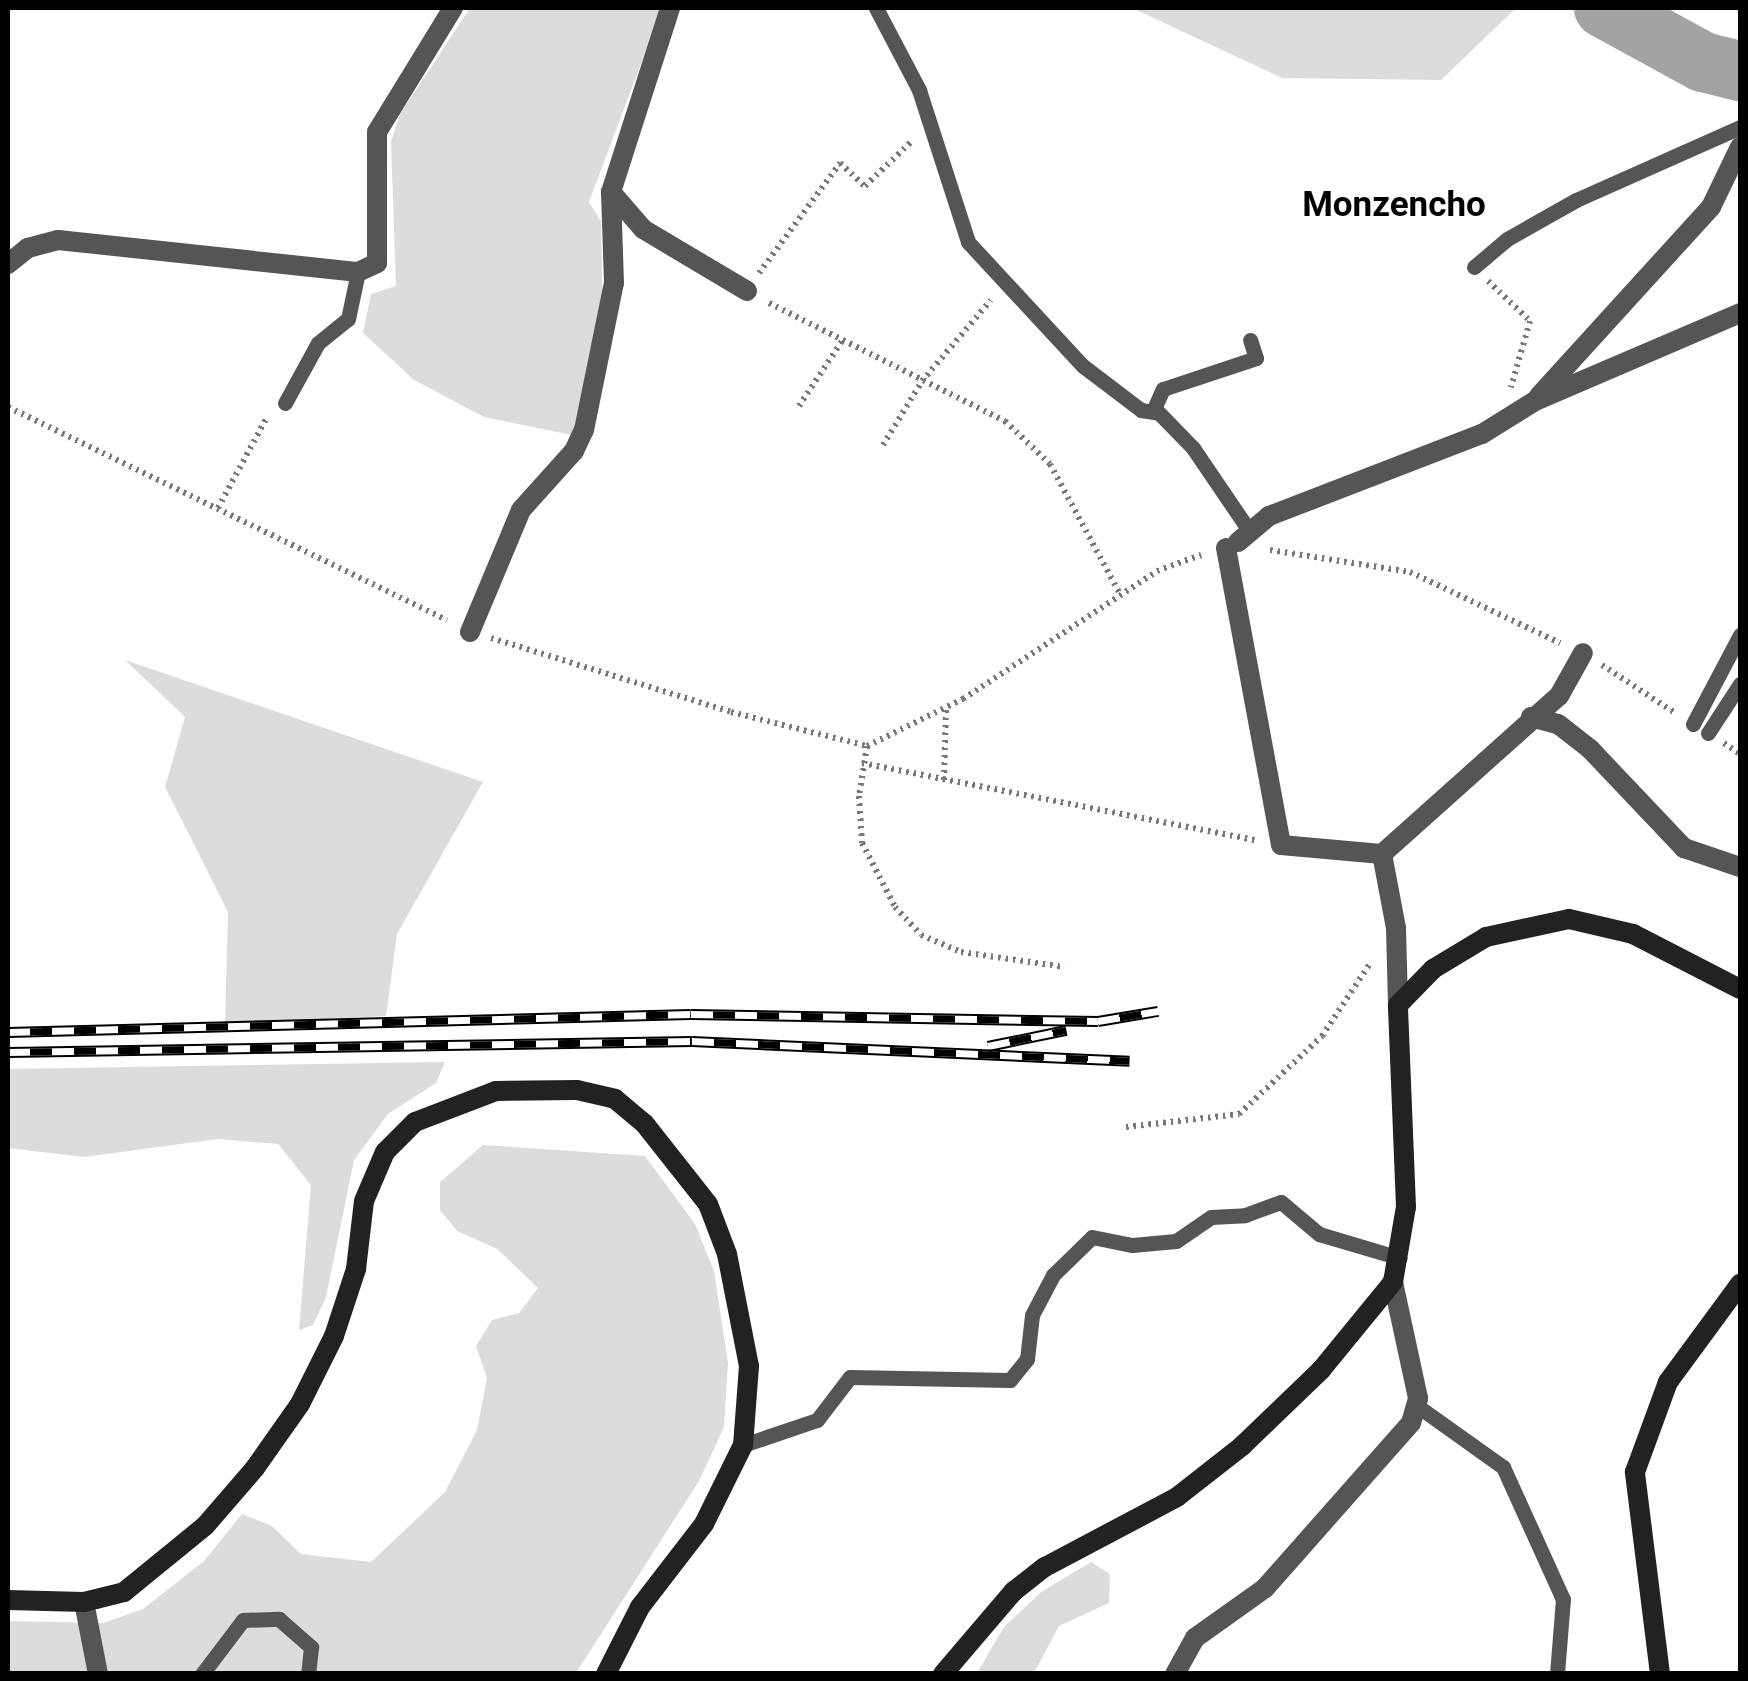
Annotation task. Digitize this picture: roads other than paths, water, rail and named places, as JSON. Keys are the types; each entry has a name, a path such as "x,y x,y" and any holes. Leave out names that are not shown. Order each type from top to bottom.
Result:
{"main road":[{"path":"942,1674 1014,1591 1177,1497 1242,1446 1320,1370 1393,1282 1406,1207 1398,1005 1434,970 1486,937 1569,919 1633,934 1740,989"},
{"path":"8,1600 84,1602 124,1592 151,1573 255,1468 300,1404 334,1336 356,1270 364,1202 384,1152 415,1122 496,1091 576,1090 615,1100 644,1123 708,1204 727,1254 749,1366 743,1445 704,1524 640,1606 606,1674"},
{"path":"1660,1674 1635,1472 1668,1382 1740,1284"}],"street":[{"path":"8,264 28,248 58,240 358,272 377,263 378,132 454,8"},
{"path":"470,632 521,510 584,430 614,283 611,192 670,8"},
{"path":"1535,401 1711,207 1740,147"},
{"path":"611,192 643,229 746,291"},
{"path":"1583,654 1559,696 1382,854 1281,845 1238,541 1270,516 1500,422 1535,401 1740,313"},
{"path":"1531,717 1558,724 1590,749 1684,848 1740,867"},
{"path":"1382,854 1396,928 1398,1005"},
{"path":"1175,1674 1195,1638 1265,1588 1411,1423 1416,1405 1393,1282"},
{"path":"84,1602 98,1674"}],"lane":[{"path":"876,8 930,124 968,242 1083,366 1141,410 1153,412 1193,448 1238,541"},
{"path":"1474,267 1507,239 1576,200 1740,127"},
{"path":"284,403 318,342 348,320 358,272"},
{"path":"1153,412 1163,389 1256,358 1250,340"},
{"path":"1740,635 1700,729 1736,702 1740,684"},
{"path":"743,1445 816,1420 850,1377 1010,1380 1027,1359 1032,1316 1053,1275 1092,1237 1132,1245 1176,1241 1211,1216 1245,1215 1280,1202 1319,1234 1400,1258"},
{"path":"1416,1405 1503,1468 1563,1599 1557,1674"},
{"path":"202,1674 243,1620 279,1618 311,1647 308,1674"}],"waterway":[{"path":"1604,8 1703,62 1740,71"}],"railway":[{"path":"8,1032 691,1014 1098,1021 1158,1011"},
{"path":"988,1046 1066,1030"},
{"path":"8,1052 692,1041 1130,1061"}],"district":[{"name":"Monzencho","path":"1394,205"}]}
